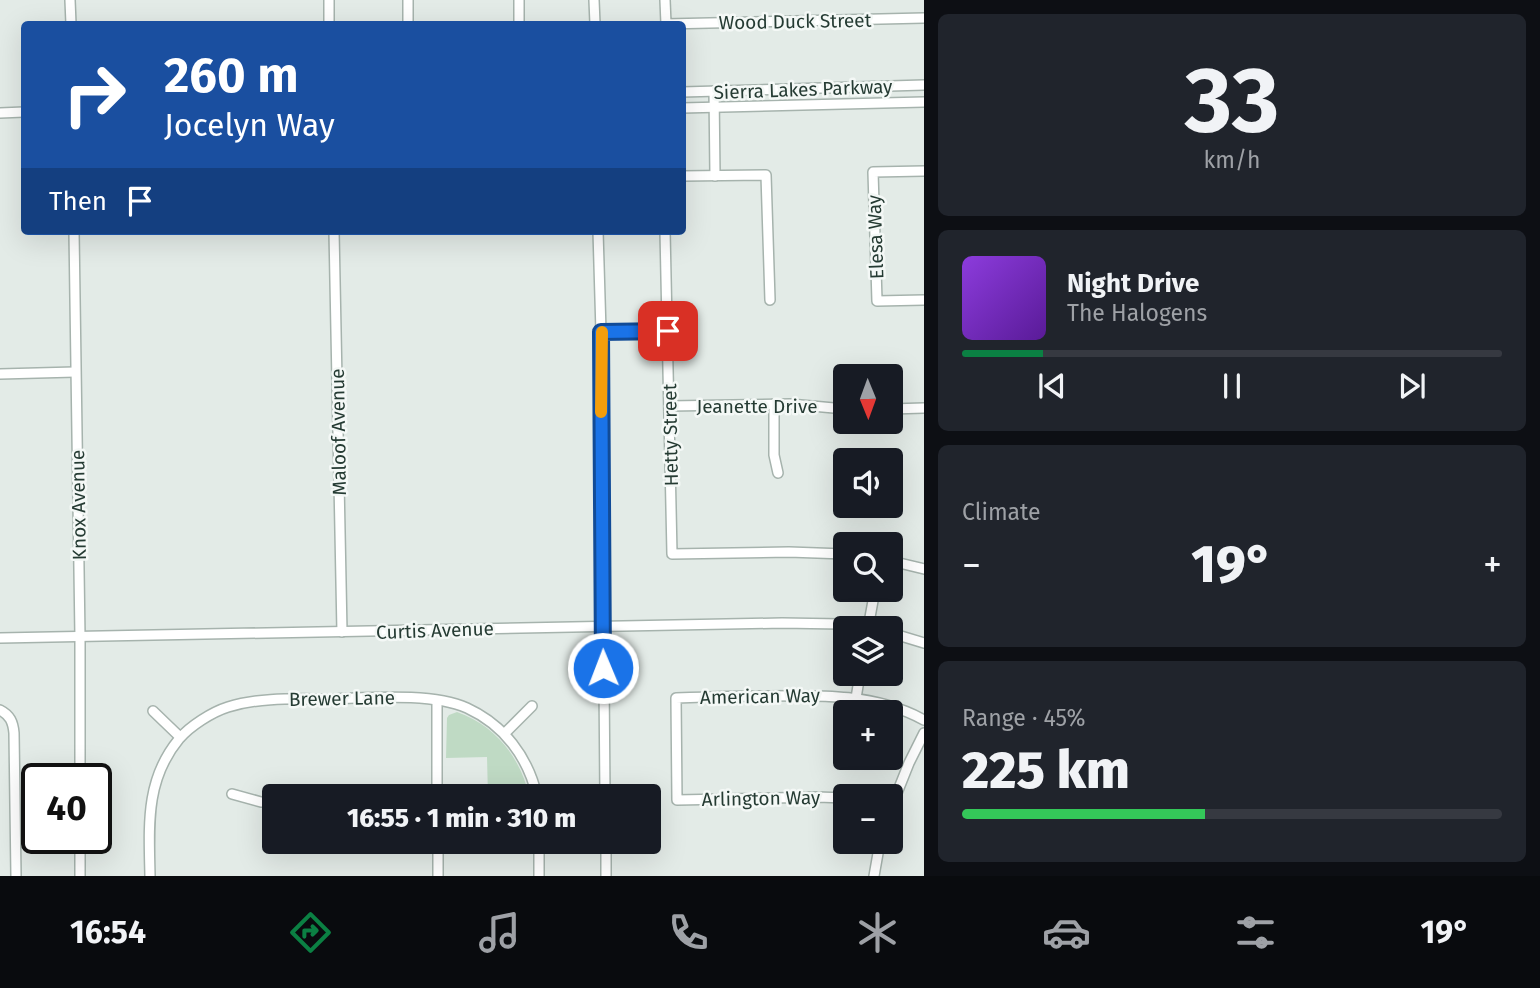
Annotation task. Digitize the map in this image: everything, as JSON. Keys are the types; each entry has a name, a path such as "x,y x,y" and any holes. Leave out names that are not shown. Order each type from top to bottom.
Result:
{"street":[{"path":"71,0 71,21"},
{"path":"329,0 330,21"},
{"path":"408,0 408,21"},
{"path":"519,0 519,21"},
{"path":"594,0 595,21"},
{"path":"665,0 666,21"},
{"name":"Wood Duck Street","path":"686,23 924,18"},
{"name":"Sierra Lakes Parkway","path":"686,92 924,85"},
{"path":"714,91 715,176"},
{"name":"Sierra Lakes Parkway","path":"686,108 924,102"},
{"path":"0,113 21,113"},
{"name":"Elesa Way","path":"924,171 873,172 877,301 924,300"},
{"path":"686,176 766,175 771,300"},
{"name":"Knox Avenue","path":"74,235 80,763"},
{"name":"Maloof Avenue","path":"334,235 342,632"},
{"path":"598,235 605,784"},
{"name":"Hetty Street","path":"665,235 672,554 833,553"},
{"path":"601,332 668,331"},
{"path":"0,374 75,372"},
{"path":"774,404 774,456 778,473"},
{"name":"Jeanette Drive","path":"669,406 774,404 833,407"},
{"path":"903,409 924,408"},
{"path":"903,564 924,569"},
{"name":"Curtis Avenue","path":"0,638 603,626 833,625"},
{"path":"903,637 924,643"},
{"path":"856,698 858,686"},
{"name":"American Way","path":"677,800 676,698 817,695 856,698 888,706 924,720"},
{"name":"Brewer Lane","path":"180,737 209,715 228,707 261,700 405,697 464,707 505,733"},
{"path":"437,784 438,701"},
{"path":"533,706 505,733 530,770 534,784"},
{"path":"150,876 149,816 152,792 162,765 180,737 153,711"},
{"path":"4,712 11,719 14,733 16,876"},
{"path":"901,784 924,733"},
{"path":"232,794 262,802"},
{"name":"Arlington Way","path":"677,800 833,797"},
{"path":"80,854 80,876"},
{"path":"438,854 439,876"},
{"path":"539,854 539,876"},
{"path":"606,854 606,876"},
{"path":"874,876 878,854"}],"green space":[{"path":"457,712 483,725 494,734 513,756 526,784 488,784 487,757 446,758 449,715"}],"slow traffic":[{"path":"601,412 602,332"}],"route":[{"path":"603,668 601,332 668,331"}]}
